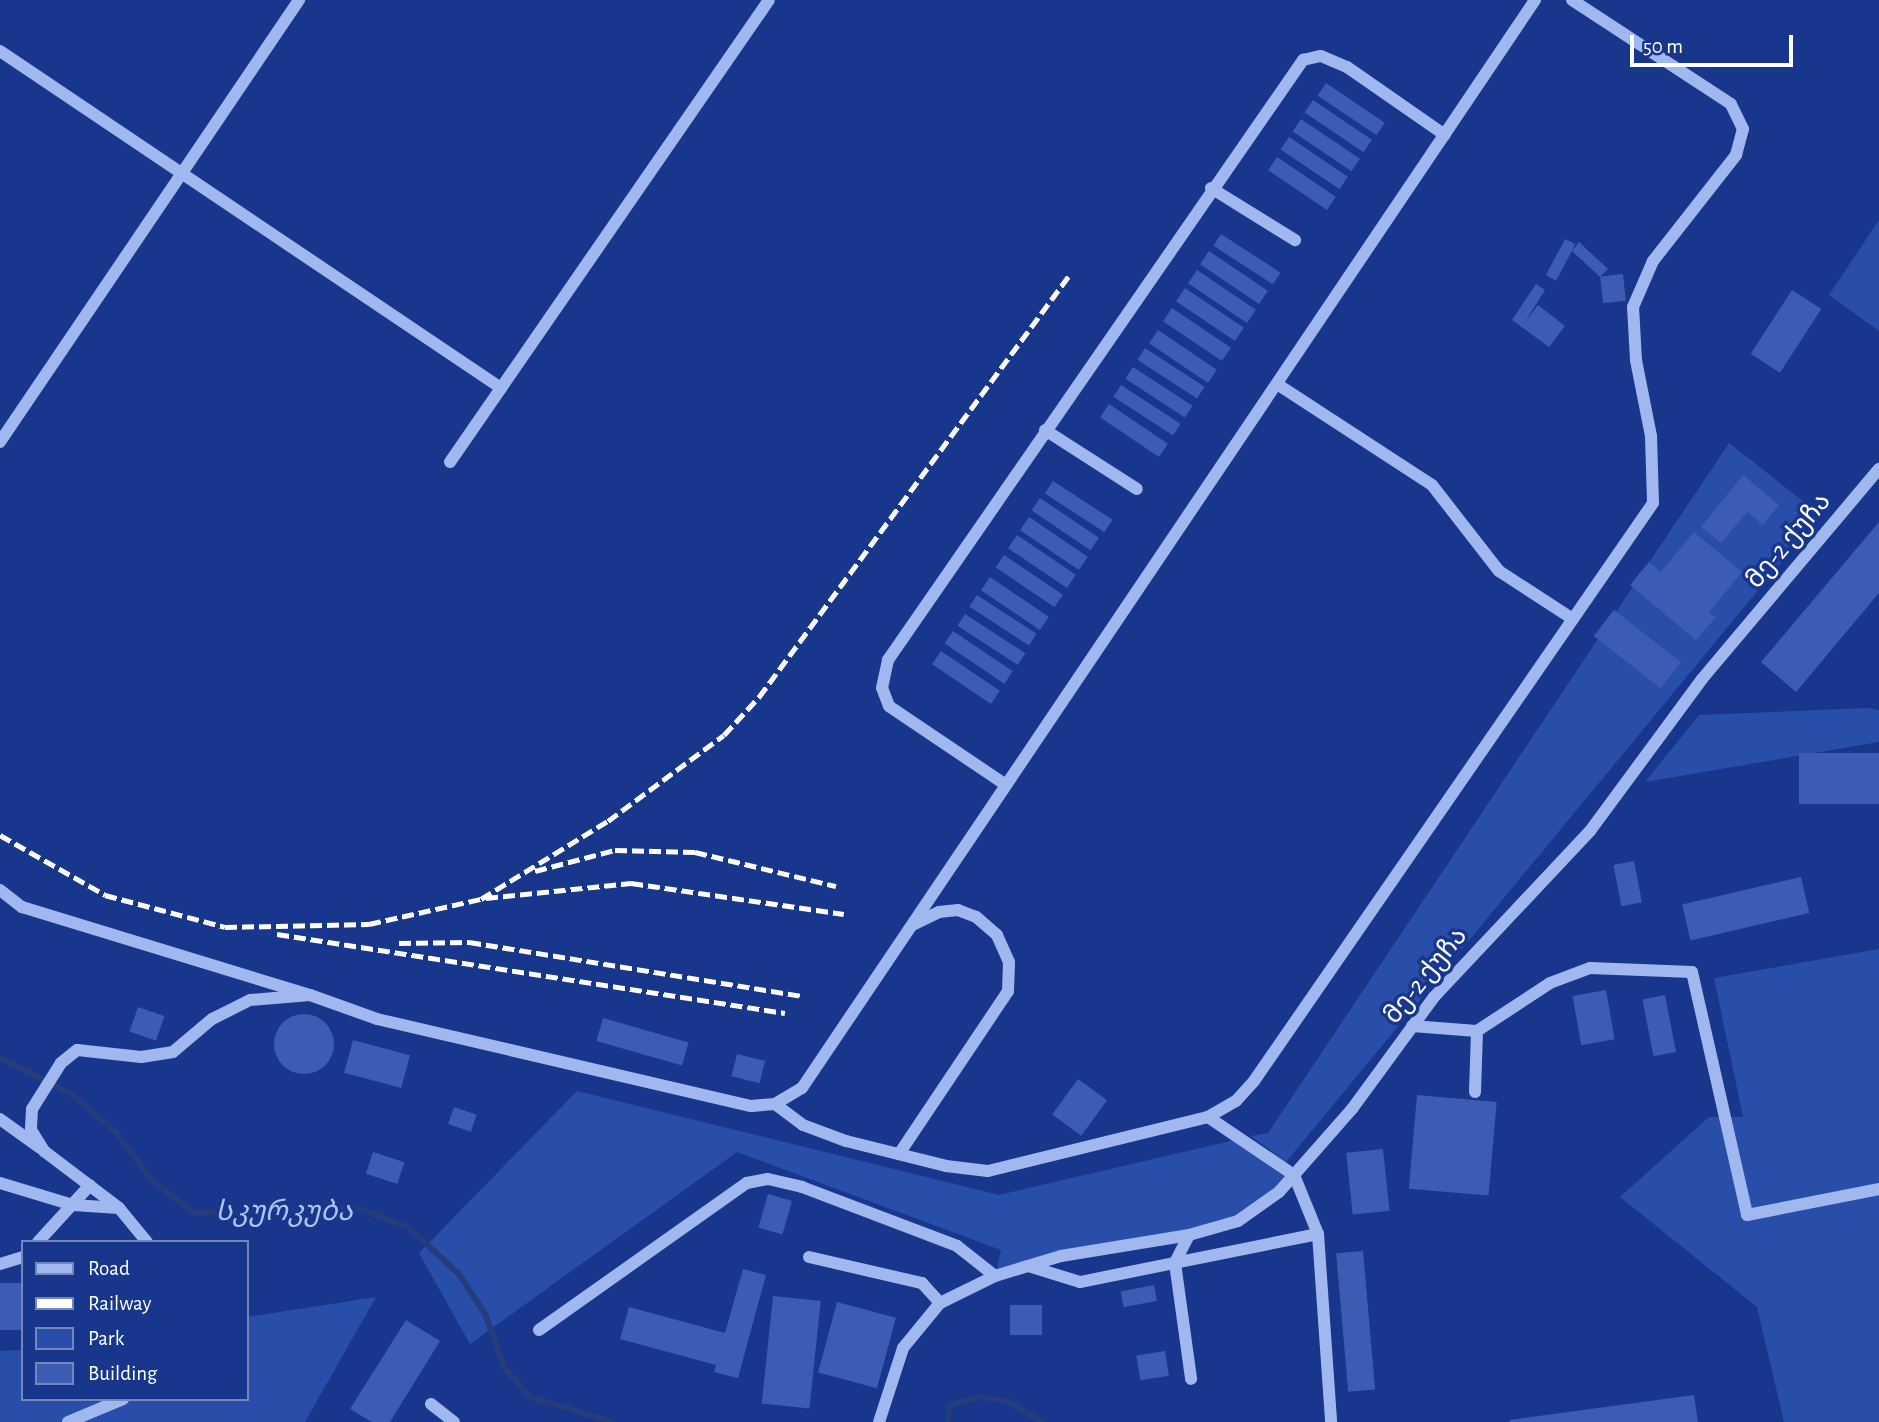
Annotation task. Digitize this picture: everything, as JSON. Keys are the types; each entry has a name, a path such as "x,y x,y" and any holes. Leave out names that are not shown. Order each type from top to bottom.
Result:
{"street":[{"path":"0,442 299,0"},
{"path":"450,462 769,0"},
{"path":"0,890 22,907 377,1018 751,1107 775,1104 802,1088 1535,0"},
{"path":"775,1104 803,1125 899,1154 988,1171 1208,1117 1236,1101 1254,1081 1653,503 1651,436 1636,360 1633,307 1653,261 1736,155 1742,128 1731,104 1572,0"},
{"path":"0,51 501,388"},
{"path":"1006,785 888,706 881,688 888,660 1211,188 1303,60 1321,56 1347,67 1445,135"},
{"path":"1211,188 1295,240"},
{"path":"1276,384 1432,485 1499,570 1573,618"},
{"path":"1045,430 1137,489"},
{"name":"მე-2 ქუჩა","path":"879,1422 903,1348 940,1303 995,1276 1062,1256 1189,1235 1255,1212 1294,1175 1352,1109 1412,1026 1504,919 1590,831 1702,679 1879,469"},
{"path":"899,1154 1008,991 1009,962 998,935 976,917 958,910 939,912 911,926"},
{"path":"1412,1026 1477,1031 1550,983 1590,968 1692,972 1747,1215 1879,1189"},
{"path":"44,1151 32,1130 32,1108 61,1063 77,1050 141,1057 173,1052 212,1019 250,1000 310,995"},
{"path":"1475,1092 1477,1031"},
{"path":"1208,1117 1294,1175 1318,1234 1331,1422"},
{"path":"0,1119 119,1208 145,1240"},
{"path":"539,1330 747,1183 768,1179 802,1187 957,1246 995,1276"},
{"path":"0,1183 73,1205 119,1208"},
{"path":"40,1240 90,1185"},
{"path":"1028,1266 1080,1282 1318,1234"},
{"path":"1189,1235 1175,1263 1191,1379"},
{"path":"809,1257 922,1283 940,1303"},
{"path":"0,1264 21,1258"},
{"path":"68,1422 118,1401"},
{"path":"431,1404 454,1422"}],"green space":[{"path":"1879,220 1879,331 1829,295"},
{"path":"1729,443 1813,509 1798,542 1286,1162 1251,1136 1268,1133"},
{"path":"1868,708 1879,710 1879,742 1645,782 1699,715"},
{"path":"1879,949 1879,1422 1784,1422 1757,1307 1620,1197 1709,1117 1743,1117 1714,978"},
{"path":"577,1091 999,1195 1239,1139 1294,1175 1238,1221 995,1276 1001,1250 737,1152 470,1344 419,1253"},
{"path":"376,1297 305,1422 0,1422 0,1351 21,1350 21,1401 248,1401 248,1317"}],"building":[{"path":"1326,83 1385,123 1376,135 1318,95"},
{"path":"1313,100 1372,140 1363,152 1305,112"},
{"path":"1301,119 1360,159 1351,171 1293,131"},
{"path":"1289,137 1348,177 1339,189 1281,149"},
{"path":"1277,157 1336,197 1327,210 1268,170"},
{"path":"1221,234 1281,273 1273,284 1213,246"},
{"path":"1565,239 1575,244 1556,281 1546,275"},
{"path":"1579,242 1608,269 1600,277 1572,251"},
{"path":"1209,251 1268,291 1259,304 1200,264"},
{"path":"1197,270 1256,310 1247,323 1188,283"},
{"path":"1623,274 1626,301 1603,303 1600,276"},
{"path":"1536,284 1545,290 1525,322 1538,305 1565,326 1549,347 1512,320"},
{"path":"1185,288 1244,328 1235,341 1176,301"},
{"path":"1792,290 1821,309 1780,373 1751,354"},
{"path":"1172,308 1231,348 1222,361 1163,321"},
{"path":"1158,330 1217,370 1208,383 1149,343"},
{"path":"1145,348 1205,387 1197,398 1137,360"},
{"path":"1133,367 1193,406 1185,417 1125,379"},
{"path":"1121,385 1181,424 1173,435 1113,397"},
{"path":"1109,404 1168,444 1159,457 1100,417"},
{"path":"1743,475 1779,505 1763,525 1747,512 1721,543 1701,527"},
{"path":"1053,481 1113,520 1104,532 1045,494"},
{"path":"1040,498 1099,538 1090,550 1032,510"},
{"path":"1029,517 1088,557 1079,570 1020,530"},
{"path":"1879,522 1879,593 1796,692 1761,662"},
{"path":"1694,532 1742,572 1709,612 1716,617 1696,640 1630,585 1649,562 1661,572"},
{"path":"1017,535 1076,575 1067,588 1008,548"},
{"path":"1004,555 1063,595 1054,607 996,567"},
{"path":"990,577 1049,617 1040,630 981,590"},
{"path":"977,595 1037,634 1029,645 969,607"},
{"path":"1614,610 1681,662 1661,688 1594,636"},
{"path":"965,614 1025,653 1018,665 957,626"},
{"path":"953,631 1013,671 1004,684 945,643"},
{"path":"941,651 1000,691 991,704 932,664"},
{"path":"1799,753 1879,753 1879,804 1799,804"},
{"path":"1634,861 1642,902 1621,906 1613,865"},
{"path":"1801,877 1809,913 1690,940 1682,904"},
{"path":"1606,990 1615,1039 1581,1045 1573,996"},
{"path":"1665,995 1676,1052 1653,1056 1642,999"},
{"path":"138,1007 164,1016 156,1041 130,1032"},
{"path":"298,1014 310,1014 329,1027 334,1044 332,1056 321,1069 310,1074 298,1074 279,1061 274,1050 274,1038 287,1019"},
{"path":"603,1018 689,1043 682,1066 596,1041"},
{"path":"353,1040 410,1055 401,1088 344,1073"},
{"path":"737,1054 765,1061 760,1083 731,1076"},
{"path":"1078,1079 1107,1100 1081,1136 1052,1115"},
{"path":"1417,1095 1497,1102 1489,1196 1409,1189"},
{"path":"454,1107 477,1115 471,1132 448,1124"},
{"path":"1383,1149 1389,1211 1353,1215 1346,1153"},
{"path":"373,1152 404,1162 397,1184 366,1174"},
{"path":"768,1194 792,1201 782,1235 758,1228"},
{"path":"1363,1251 1375,1389 1348,1392 1336,1253"},
{"path":"743,1269 766,1275 738,1378 714,1372 716,1365 620,1339 629,1307 725,1333"},
{"path":"0,1283 21,1283 21,1330 0,1330"},
{"path":"1154,1285 1157,1301 1124,1307 1121,1291"},
{"path":"773,1296 821,1301 809,1408 762,1403"},
{"path":"837,1302 896,1318 877,1388 818,1373"},
{"path":"1010,1305 1042,1305 1042,1335 1010,1335"},
{"path":"406,1320 440,1341 390,1422 372,1422 350,1409"},
{"path":"1165,1351 1169,1376 1140,1380 1136,1356"},
{"path":"1694,1395 1698,1422 1510,1422 1510,1420"}],"waterway":[{"name":"სკურკუბა","path":"0,1058 71,1094 115,1131 150,1178 193,1213 358,1208 408,1227 459,1274 485,1314 505,1369 530,1397 613,1422"},
{"name":"სკურკუბა","path":"948,1422 950,1405 979,1397 1007,1401 1042,1422"}],"railway":[{"path":"0,835 105,895 225,927 369,924 481,899 608,821 724,735 759,697 1071,273"},
{"path":"535,871 615,850 695,852 836,886"},
{"path":"486,898 631,883 844,914"},
{"path":"277,934 785,1013"},
{"path":"399,943 469,942 802,996"}]}
